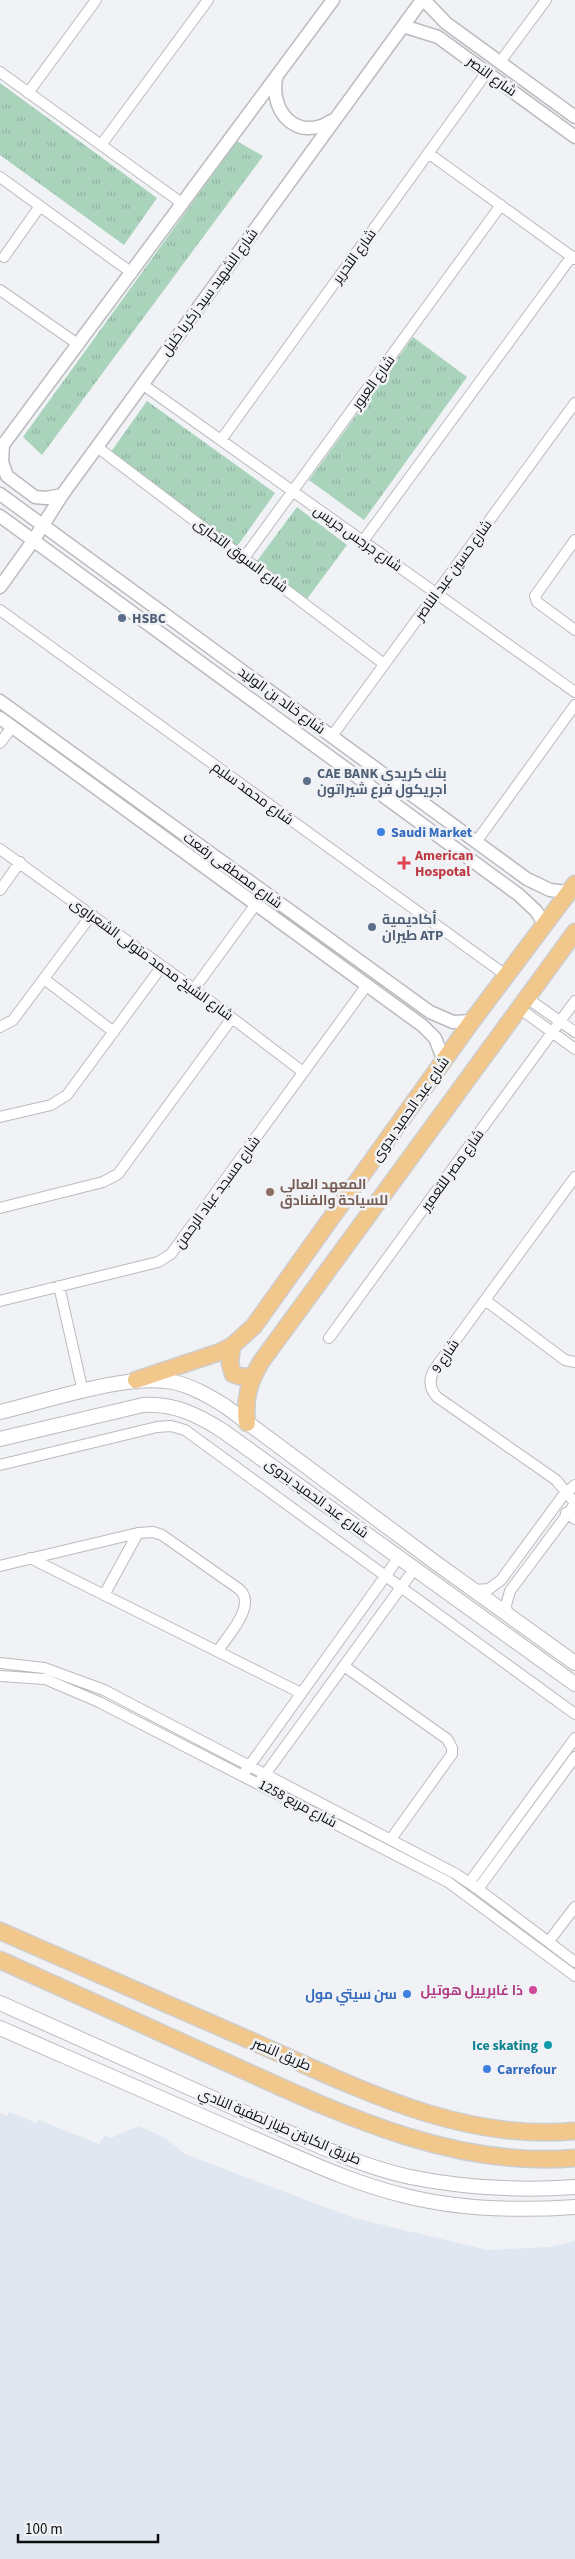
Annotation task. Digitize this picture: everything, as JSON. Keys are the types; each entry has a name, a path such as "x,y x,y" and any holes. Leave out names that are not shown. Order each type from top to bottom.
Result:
{"main road":[{"name":"شارع عبد الحميد بدوى","path":"0,1412 136,1380 195,1362 232,1346 249,1332 264,1314 472,1021 572,888"},
{"name":"شارع عبد الحميد بدوى","path":"247,1423 247,1395 253,1376 575,932"},
{"path":"232,1346 230,1364 233,1374 242,1378 253,1376"},
{"name":"شارع عبد الحميد بدوى","path":"136,1380 163,1381 187,1387 213,1398 575,1663"},
{"name":"شارع عبد الحميد بدوى","path":"0,1439 143,1405 163,1405 188,1410 223,1431 575,1684"},
{"name":"طريق النصر","path":"0,1931 400,2105 467,2125 538,2133 575,2131"},
{"path":"0,1960 242,2069 386,2130 428,2143 470,2152 513,2158 575,2158"},
{"name":"طريق الكابتن طيار لطفية النادي","path":"0,2003 323,2147 380,2169 416,2178 478,2187 536,2190 575,2187"},
{"name":"طريق الكابتن طيار لطفية النادي","path":"0,2028 116,2078 160,2100 334,2173 372,2186 437,2202 473,2207 513,2210 575,2207"}],"street":[{"path":"28,93 96,0"},
{"path":"101,145 208,0"},
{"path":"62,495 46,498 35,497 8,476 2,462 1,447 79,345 333,0"},
{"name":"شارع النصر","path":"423,0 446,23 575,118"},
{"name":"شارع الشهيد سيد زكريا خليل","path":"0,587 34,541 62,495 333,120 423,0"},
{"path":"500,62 546,0"},
{"path":"438,37 437,27 446,23"},
{"name":"شارع النصر","path":"403,26 438,37 575,137"},
{"path":"0,72 183,204"},
{"name":"شارع التحرير","path":"221,440 487,72"},
{"path":"276,79 274,96 276,104 280,112 292,124 300,127 318,127 333,120"},
{"path":"363,542 573,258 428,153"},
{"path":"0,176 132,273"},
{"name":"شارع العبور","path":"244,558 501,205"},
{"path":"4,257 40,206"},
{"path":"0,290 79,345"},
{"name":"شارع جرجس جريس","path":"142,384 575,692"},
{"name":"شارع حسين عبد الناصر","path":"332,736 575,403"},
{"name":"شارع السوق التجارى","path":"97,447 384,664"},
{"name":"شارع خالد بن الوليد","path":"0,494 476,842 542,888 572,888"},
{"name":"شارع خالد بن الوليد","path":"0,516 531,905 545,925"},
{"path":"575,540 535,596 537,602 575,630"},
{"name":"شارع محمد سليم","path":"0,610 507,976"},
{"name":"شارع مصطفى رفعت","path":"0,701 438,1017 453,1022 472,1021"},
{"path":"476,842 575,706"},
{"name":"شارع مصطفى رفعت","path":"0,718 429,1031 439,1045 444,1061"},
{"path":"0,743 12,726"},
{"name":"شارع الشيخ محمد متولى الشعراوى","path":"0,849 194,989 303,1072"},
{"path":"0,890 20,862"},
{"path":"531,905 542,888"},
{"path":"194,989 256,904"},
{"path":"0,1027 13,1020 92,914"},
{"path":"0,1117 51,1105 62,1099 72,1090 162,966"},
{"path":"44,979 114,1032"},
{"name":"شارع مسجد عباد الرحمن","path":"0,1301 158,1262 170,1254 367,985"},
{"name":"شارع مصر للتعمير","path":"329,1338 575,1001"},
{"path":"523,1003 560,1021 575,1032"},
{"path":"523,1003 552,1032 575,1049"},
{"path":"429,1031 438,1025 438,1017"},
{"path":"0,1208 102,1182 118,1174 232,1018"},
{"name":"شارع 9","path":"575,1177 434,1370 430,1381 431,1389 441,1400 556,1480 571,1488 575,1504"},
{"path":"59,1286 83,1392"},
{"path":"485,1300 572,1362 575,1352"},
{"path":"0,1466 157,1427 178,1427 190,1433 575,1714"},
{"path":"474,1590 489,1589 502,1580 571,1488"},
{"path":"507,1614 506,1605 510,1591 571,1516 575,1504"},
{"path":"104,1595 138,1532"},
{"path":"0,1566 138,1532 153,1532 162,1535 245,1595 246,1604 243,1611 218,1651"},
{"path":"30,1558 300,1693"},
{"path":"246,1771 300,1693 399,1558"},
{"path":"262,1778 414,1568"},
{"name":"شارع مربع 1258","path":"0,1663 44,1668 104,1690 246,1771"},
{"path":"344,1666 448,1739 452,1748 452,1754 391,1839"},
{"name":"شارع مربع 1258","path":"0,1676 45,1679 99,1702 391,1839 414,1858 464,1892 575,1976"},
{"path":"99,1702 104,1690"},
{"path":"469,1883 575,1738"},
{"path":"478,1889 575,1758"},
{"name":"شارع مربع 1258","path":"262,1778 414,1858 469,1883 575,1962"},
{"path":"549,1941 575,1906"}],"shaded area":[{"path":"9,2112 36,2123 39,2120 99,2144 104,2136 111,2138 139,2126 167,2139 185,2154 354,2218 487,2250 550,2247 575,2241 575,2559 0,2559 0,2113 7,2116"}],"green space":[{"path":"0,83 157,198 124,245 0,155"},
{"path":"237,141 263,156 42,455 23,437"},
{"path":"413,337 467,377 364,520 309,480"},
{"path":"147,401 275,493 236,548 108,456"},
{"path":"297,507 347,545 307,599 257,561"}],"place":[{"name":"HSBC","path":"122,618"},
{"name":"CAE BANK بنك كريدي اجريكول فرع شيراتون","path":"307,781"},
{"name":"Saudi Market","path":"381,832"},
{"name":"American Hospotal","path":"404,863"},
{"name":"أكاديمية طيران ATP","path":"372,927"},
{"name":"المعهد العالى للسياحة والفنادق","path":"270,1192"},
{"name":"ذا غابرييل هوتيل","path":"533,1990"},
{"name":"سن سيتي مول","path":"407,1994"},
{"name":"Ice skating","path":"548,2045"},
{"name":"Carrefour","path":"487,2069"}]}
